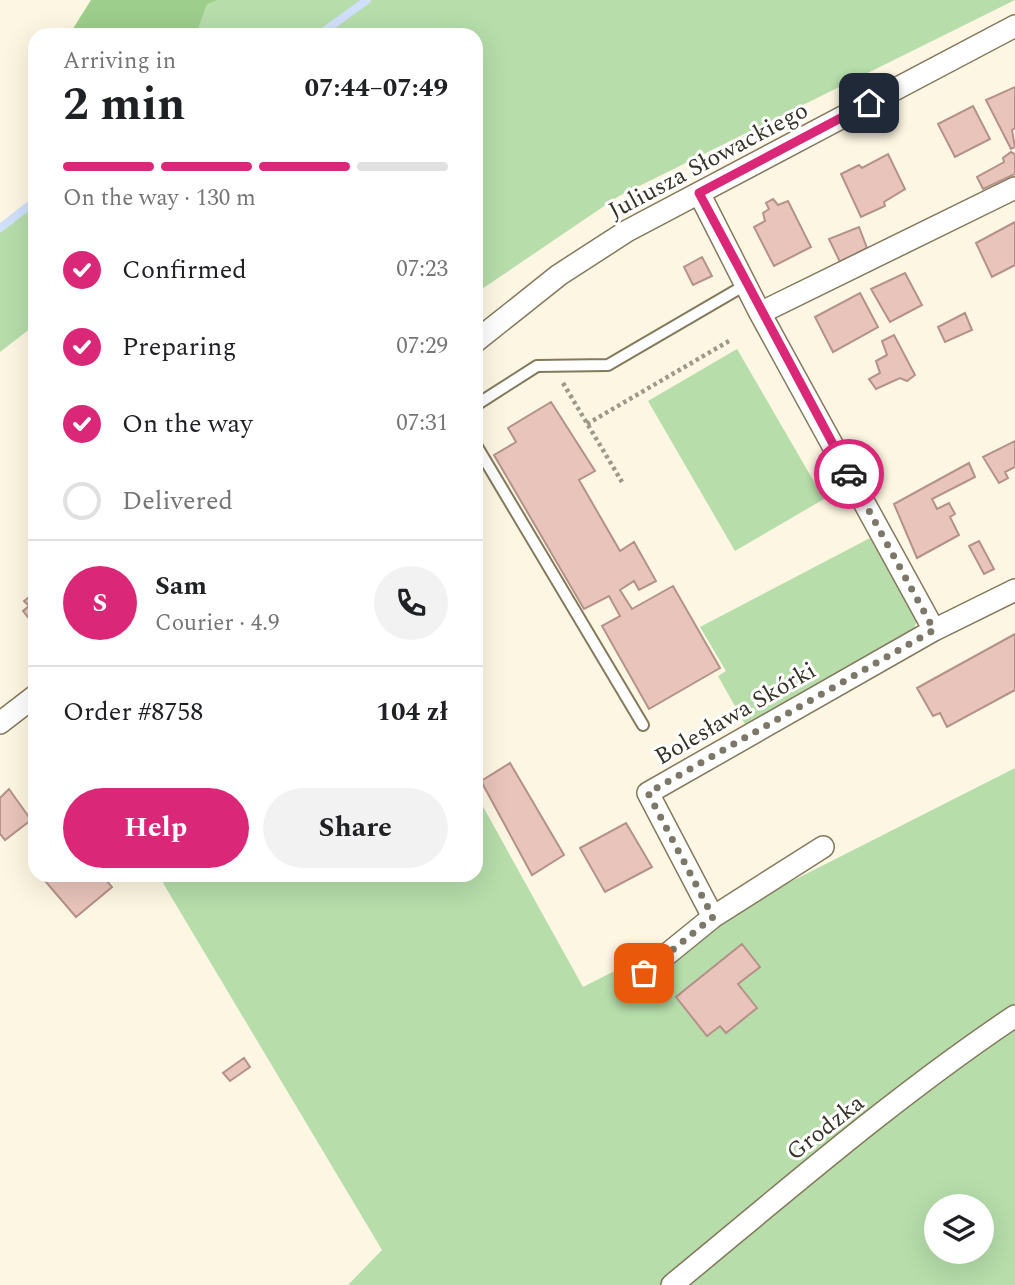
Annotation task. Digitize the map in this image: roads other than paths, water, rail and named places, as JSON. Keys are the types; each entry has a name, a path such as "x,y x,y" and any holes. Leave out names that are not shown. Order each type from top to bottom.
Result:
{"street":[{"name":"Juliusza Słowackiego","path":"483,336 570,268 627,231 1015,26"},
{"path":"760,313 1015,188"},
{"path":"699,193 760,313 934,630"},
{"name":"Bolesława Skórki","path":"713,917 648,793 934,630 1015,590"},
{"path":"0,723 28,701"},
{"path":"644,973 713,917 823,847"},
{"name":"Grodzka","path":"672,1285 838,1149 1015,1016"}],"lane":[{"path":"483,401 537,366 553,368 608,365 747,284"},
{"path":"483,457 643,725"}],"waterway":[{"path":"329,28 367,0"},
{"path":"0,228 28,206"}]}
